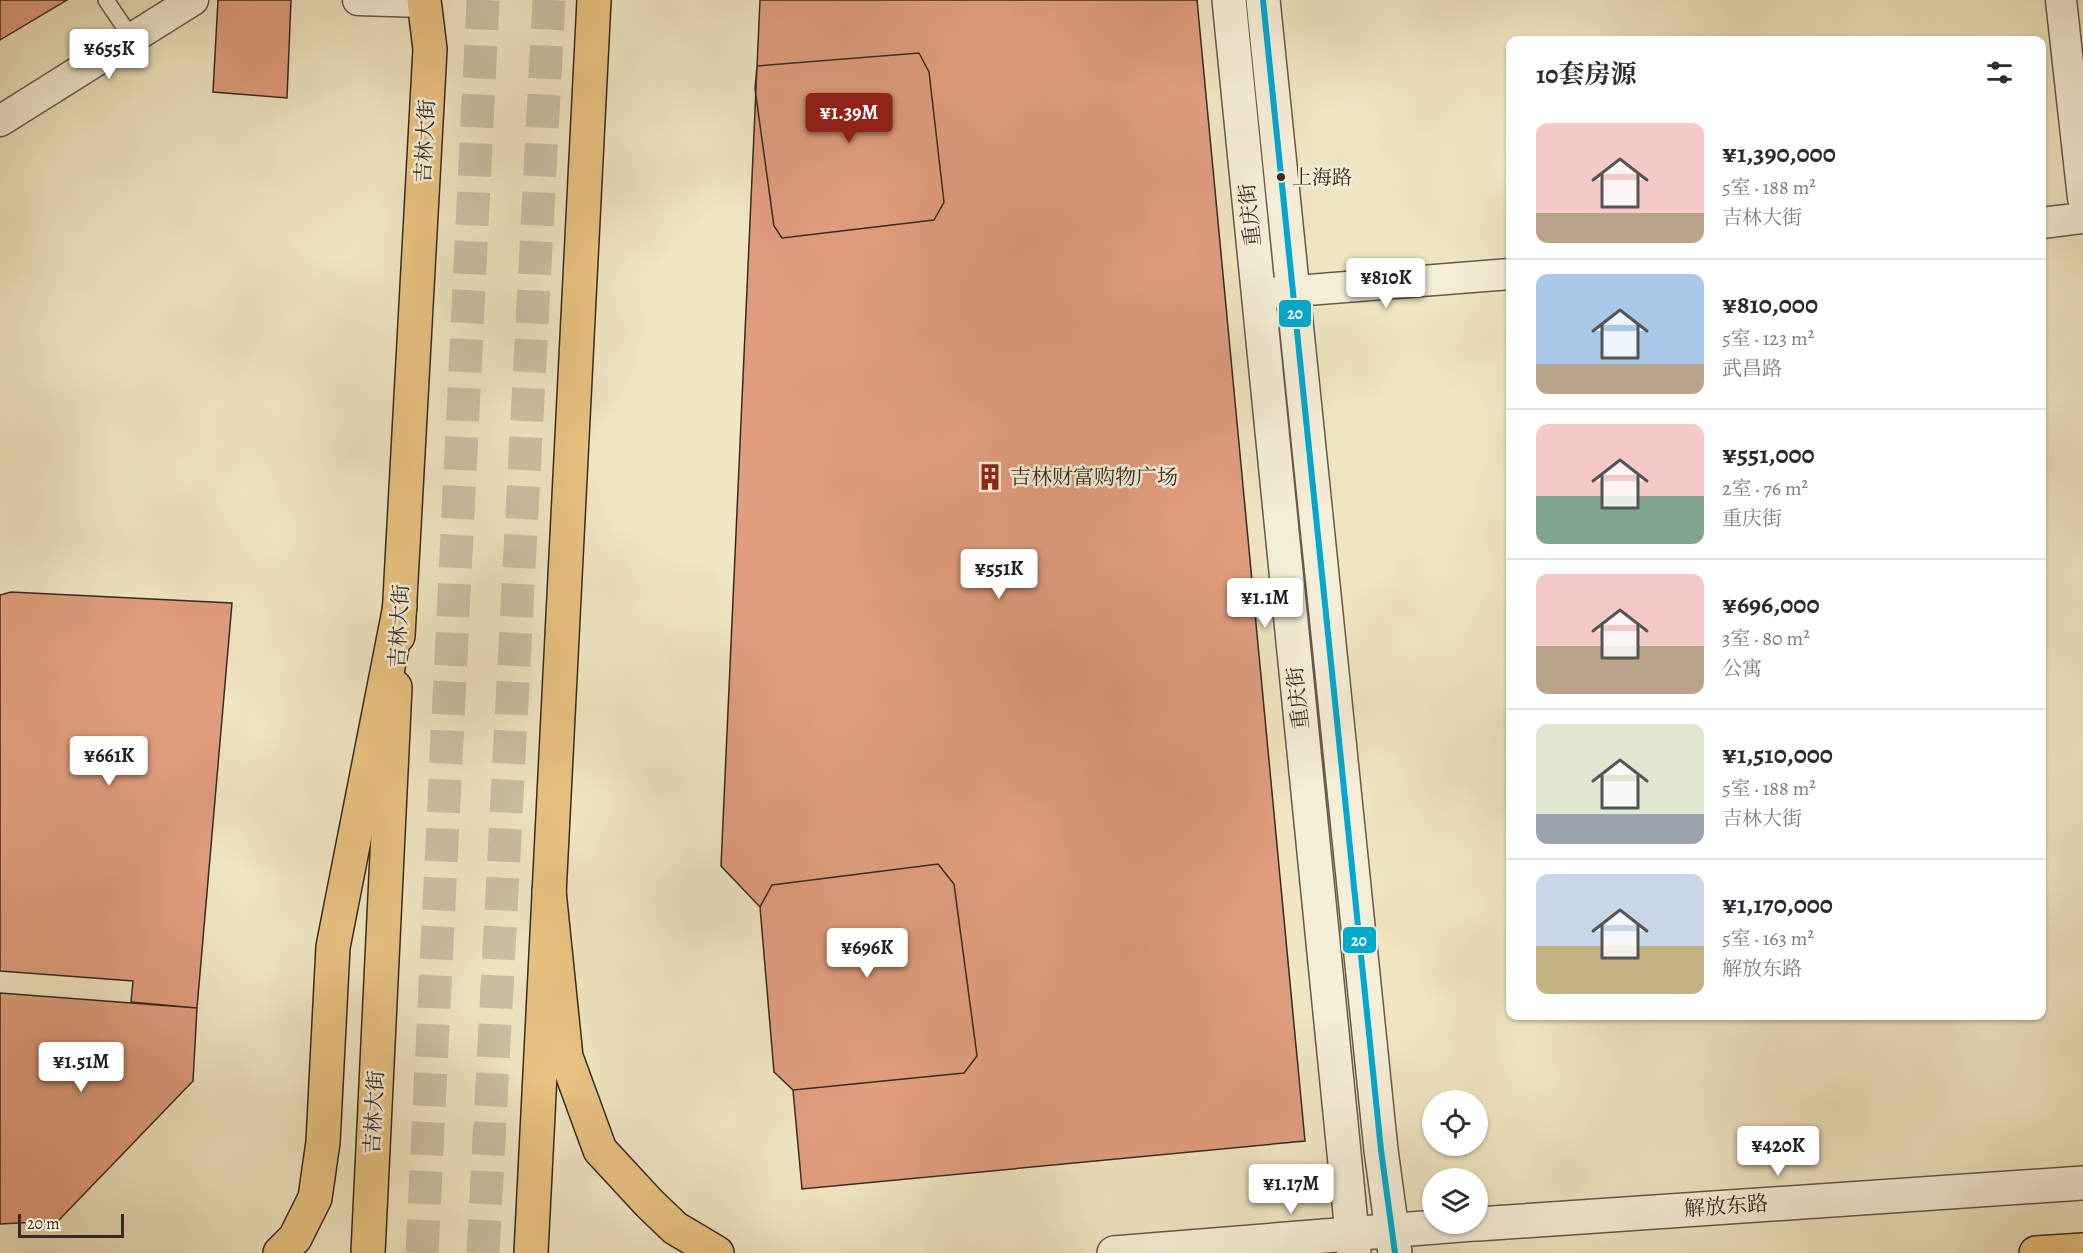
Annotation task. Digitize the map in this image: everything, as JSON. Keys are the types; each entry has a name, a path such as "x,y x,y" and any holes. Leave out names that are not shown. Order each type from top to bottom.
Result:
{"main road":[{"path":"531,1253 594,0"},
{"name":"吉林大街","path":"368,1253 389,790 429,49 424,1"},
{"path":"280,1253 295,1238 315,1198 323,1142 333,947 400,606"},
{"path":"549,891 566,1057 600,1149 675,1228 717,1253"},
{"path":"2036,1253 2083,1250"}],"street":[{"path":"0,121 193,0"},
{"path":"358,0 424,1"},
{"name":"重庆街","path":"1229,0 1353,1244"},
{"name":"重庆街","path":"1263,0 1381,1149 1393,1242"},
{"path":"2061,0 2083,198"},
{"path":"2046,223 2083,218"},
{"path":"1258,294 1506,274"},
{"name":"解放东路","path":"1488,1223 2083,1183"},
{"name":"解放东路","path":"1114,1253 1393,1242 1429,1234"}],"lane":[{"path":"106,0 131,37"}],"building":[{"path":"0,0 67,0 0,40"},
{"path":"218,0 291,0 287,98 213,92"},
{"name":"吉林财富购物广场","path":"760,0 1197,0 1305,1141 802,1189 793,1090 774,1072 760,907 721,866"},
{"path":"919,53 929,72 944,202 934,220 782,238 774,226 755,89 757,66"},
{"path":"11,592 232,603 197,1008 131,1002 133,981 0,971 0,595"},
{"path":"938,864 954,884 977,1056 964,1073 793,1090 774,1072 760,907 772,885"},
{"path":"0,993 197,1008 193,1081 58,1221 0,1224"}],"tunnel":[{"path":"422,1253 483,0"},
{"path":"483,1253 549,0"}],"transit line":[{"name":"20","path":"1263,0 1381,1150 1395,1253"}],"place":[{"name":"上海路","path":"1281,177"},
{"name":"吉林财富购物广场","path":"990,477"}]}
